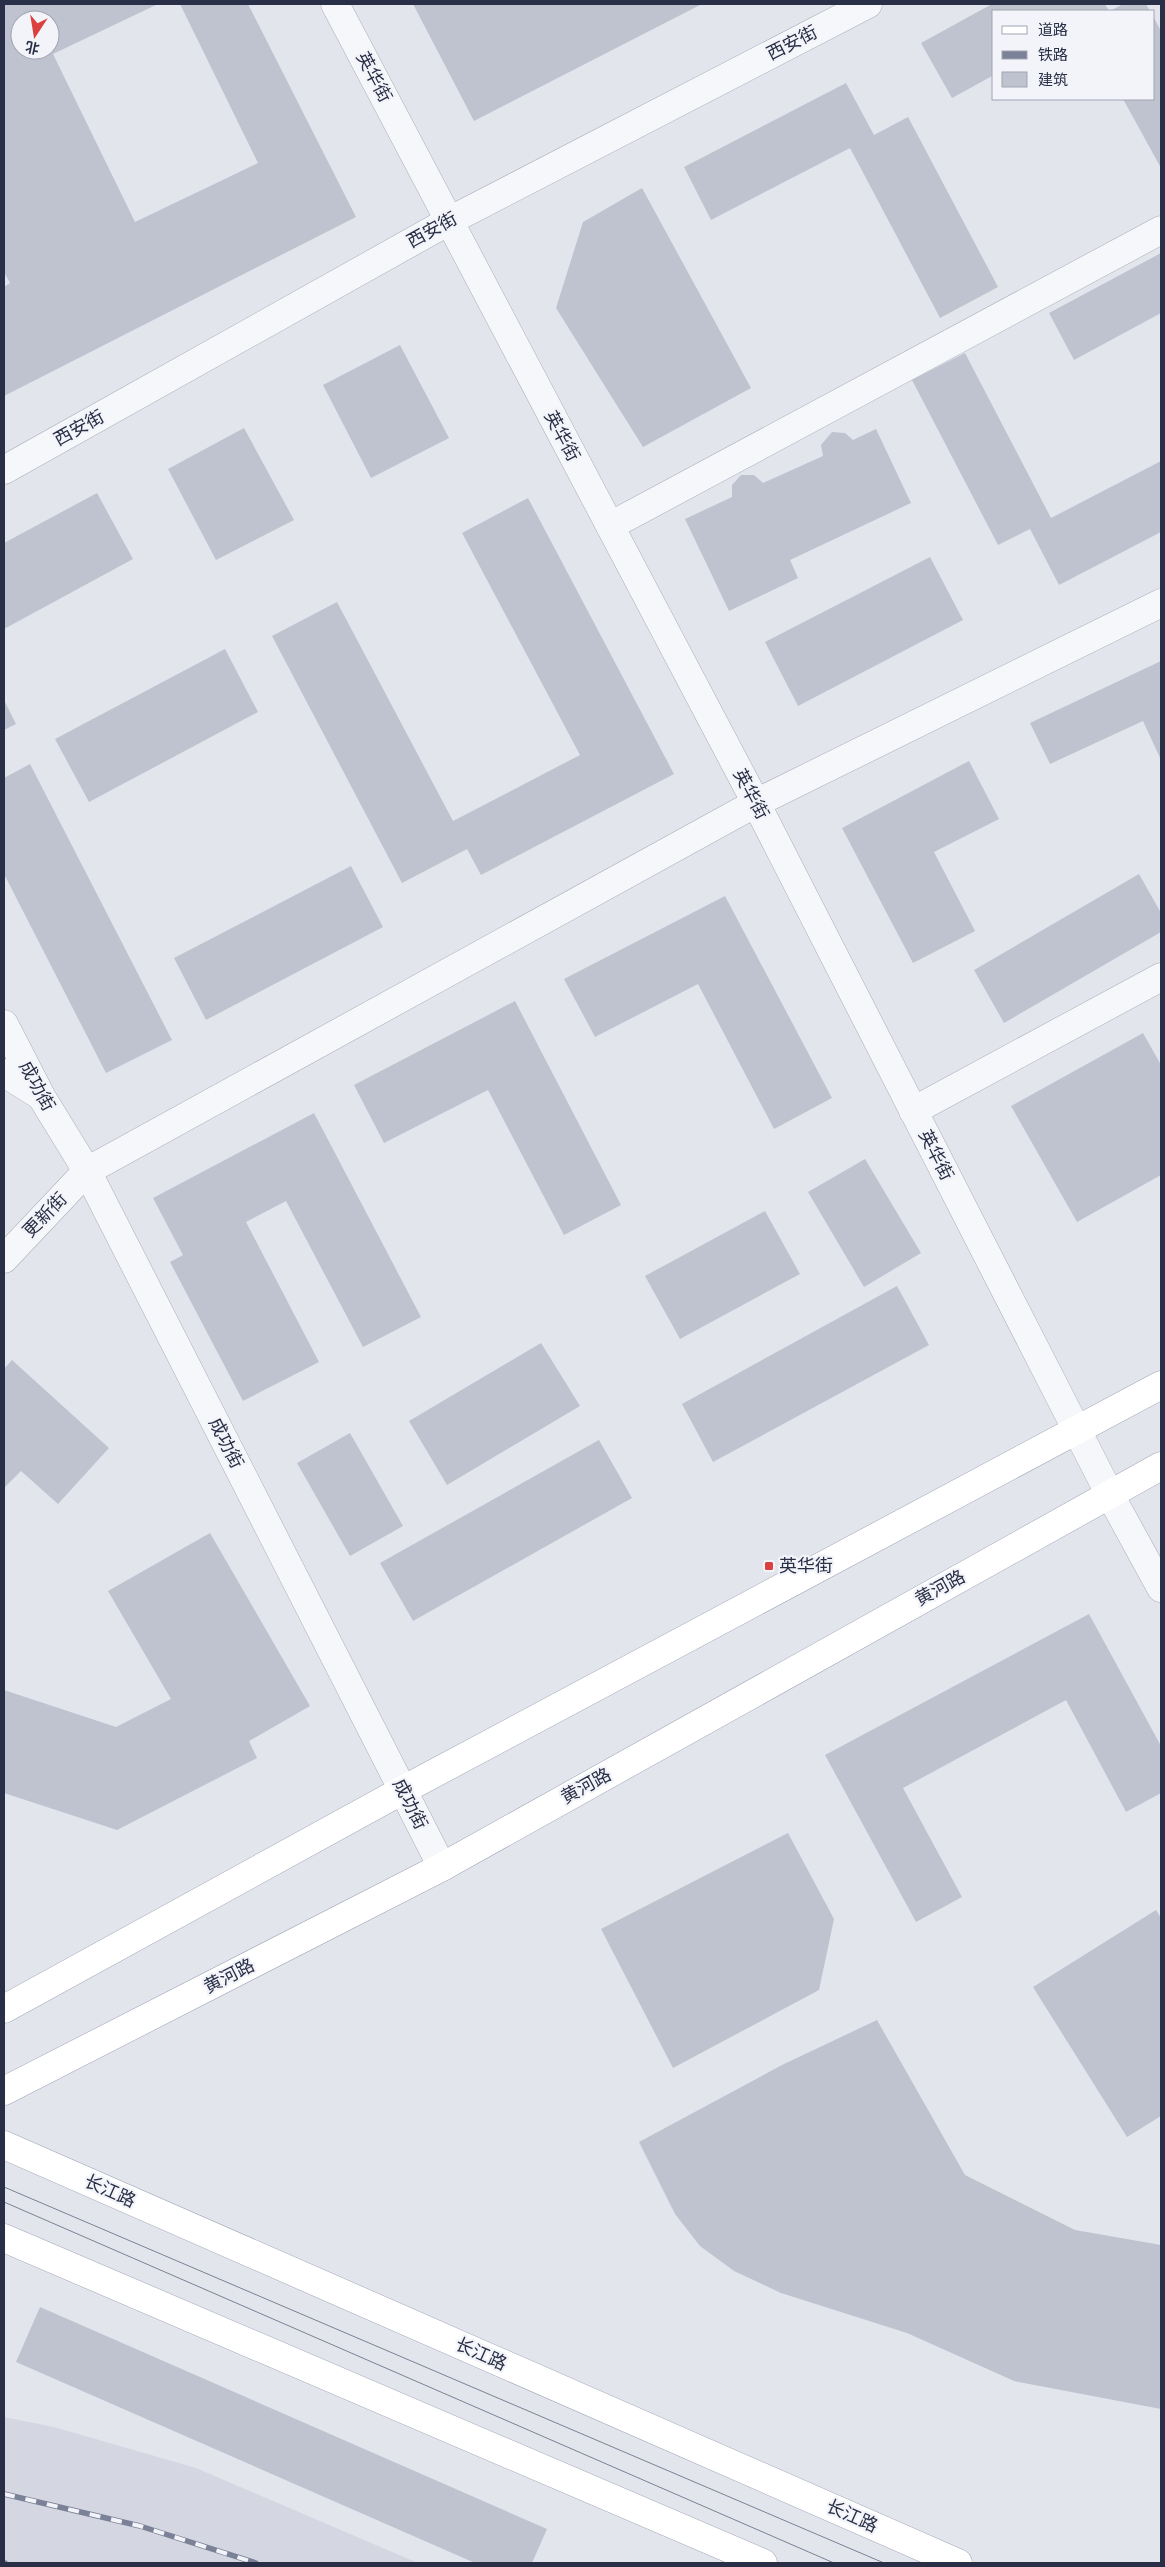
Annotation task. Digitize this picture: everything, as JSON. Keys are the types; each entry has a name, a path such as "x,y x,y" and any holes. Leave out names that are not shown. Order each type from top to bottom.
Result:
{"main road":[{"path":"4,2009 403,1790 1161,1385"},
{"name":"黄河路","path":"4,2091 442,1866 1161,1466"},
{"name":"长江路","path":"4,2145 958,2563"},
{"path":"4,2238 763,2563"}],"street":[{"name":"英华街","path":"335,4 756,803 1109,1494 1161,1588"},
{"name":"西安街","path":"4,470 449,220 868,4"},
{"path":"610,526 1161,230"},
{"name":"更新街","path":"4,1259 87,1171 756,803 1161,603"},
{"path":"913,1111 1161,977"},
{"name":"成功街","path":"4,1024 41,1096 87,1171 442,1866"},
{"path":"4,1073 41,1096"}],"shaded area":[{"path":"4,2417 54,2427 196,2468 418,2563 4,2563"}],"building":[{"path":"4,4 158,4 60,51 60,10 10,10 10,60 56,60 135,222 258,163 180,4 248,4 356,217 4,396 4,287 10,283 4,272"},
{"path":"413,4 702,4 474,121"},
{"path":"992,4 1105,4 1108,10 992,10 992,76 952,98 921,43"},
{"path":"1123,4 1146,4 1149,10 1112,10"},
{"path":"1155,20 1161,31 1161,168 1124,100 1155,100"},
{"path":"846,83 874,135 908,117 998,287 940,318 850,148 711,220 684,167"},
{"path":"642,188 751,388 643,447 556,308 583,222"},
{"path":"1161,253 1161,313 1074,360 1049,313"},
{"path":"400,345 449,438 371,478 323,385"},
{"path":"965,353 1051,518 1161,461 1161,532 1059,585 1030,529 998,545 912,380"},
{"path":"244,428 294,520 216,560 168,469"},
{"path":"876,429 911,503 790,560 798,578 729,611 685,519 732,497 732,485 741,475 754,475 763,483 823,456 821,445 832,432 845,433 853,440"},
{"path":"97,493 133,559 4,629 4,543"},
{"path":"528,498 674,774 481,875 467,849 402,883 272,636 337,602 453,821 580,755 462,533"},
{"path":"930,557 963,620 798,706 765,642"},
{"path":"225,649 258,712 89,802 55,739"},
{"path":"1161,661 1161,760 1143,721 1050,764 1030,723"},
{"path":"4,700 16,724 4,730"},
{"path":"969,761 999,819 934,852 975,931 913,963 842,828"},
{"path":"30,764 172,1040 106,1073 4,874 4,778"},
{"path":"351,866 383,927 206,1020 174,958"},
{"path":"1139,874 1161,913 1161,932 1004,1023 974,970"},
{"path":"725,896 832,1098 774,1129 698,984 595,1037 564,979"},
{"path":"515,1001 621,1205 564,1235 488,1090 384,1143 354,1085"},
{"path":"1143,1033 1161,1065 1161,1175 1077,1222 1011,1106"},
{"path":"314,1113 421,1317 363,1347 286,1201 246,1222 319,1362 243,1401 170,1262 183,1255 153,1198"},
{"path":"865,1159 921,1253 864,1287 808,1192"},
{"path":"765,1211 800,1274 680,1339 645,1276"},
{"path":"897,1286 929,1345 713,1462 682,1404"},
{"path":"541,1343 580,1406 447,1485 409,1421"},
{"path":"12,1360 109,1448 58,1504 21,1471 4,1488 4,1369"},
{"path":"350,1433 403,1526 350,1556 297,1463"},
{"path":"599,1440 632,1498 413,1621 380,1563"},
{"path":"210,1533 310,1706 249,1741 257,1758 117,1830 4,1793 4,1690 116,1727 171,1699 108,1591"},
{"path":"1089,1614 1161,1746 1161,1793 1126,1812 1066,1700 903,1788 962,1897 916,1922 825,1755"},
{"path":"788,1833 834,1919 819,1990 673,2068 601,1929"},
{"path":"1156,1910 1161,1918 1161,2116 1127,2137 1033,1987"},
{"path":"877,2020 965,2175 1075,2230 1161,2245 1161,2409 1014,2381 907,2333 781,2293 734,2271 700,2246 675,2214 639,2142 782,2065"},
{"path":"40,2307 547,2529 532,2563 475,2563 16,2362"}],"tram line":[{"path":"4,2187 884,2563"},
{"path":"4,2202 834,2563"}],"railway":[{"path":"4,2494 140,2526 256,2563"}],"place":[{"name":"英华街","path":"769,1566"}]}
